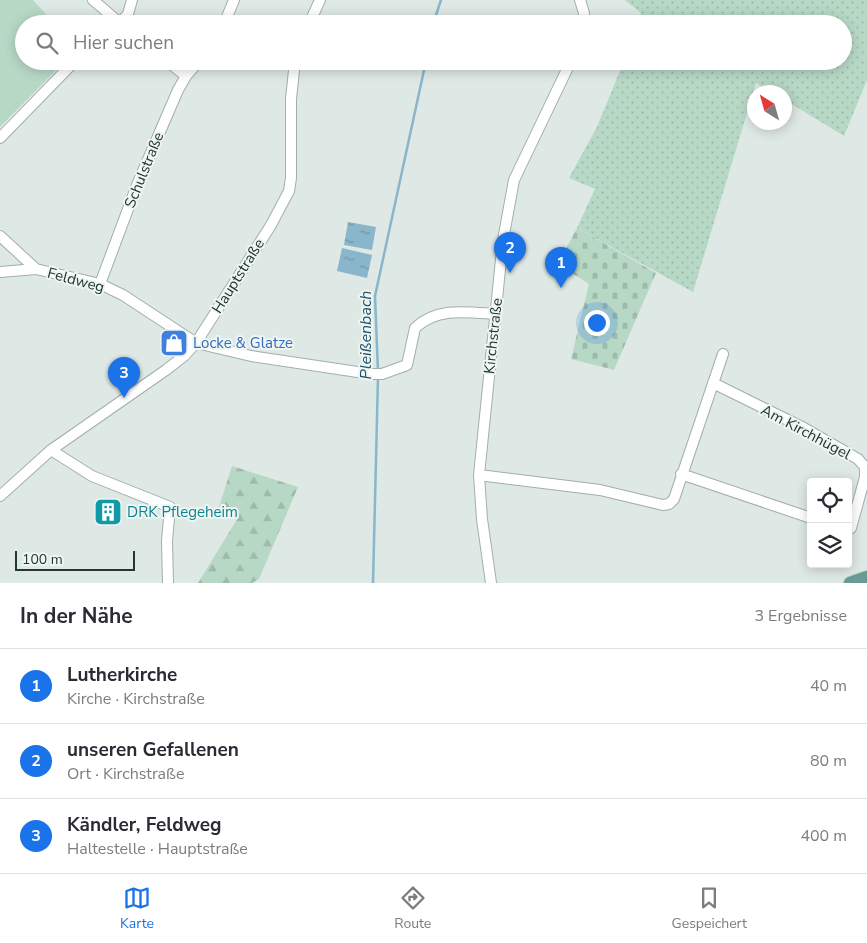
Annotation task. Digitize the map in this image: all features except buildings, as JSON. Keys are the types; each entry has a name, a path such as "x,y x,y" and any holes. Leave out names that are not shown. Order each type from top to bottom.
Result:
{"main road":[{"path":"850,583 867,577"}],"street":[{"path":"93,0 109,15"},
{"path":"127,15 132,0"},
{"path":"228,15 234,0"},
{"path":"314,15 320,0"},
{"path":"580,0 584,15"},
{"path":"0,138 67,70"},
{"path":"178,70 186,76"},
{"name":"Schulstraße","path":"100,284 136,185 178,90 191,70"},
{"name":"Hauptstraße","path":"0,496 51,450 166,370 184,356 196,342 271,225 289,191 291,178 291,98 294,70"},
{"name":"Kirchstraße","path":"491,583 482,519 479,475 503,240 514,180 567,70"},
{"path":"0,236 36,269"},
{"name":"Feldweg","path":"0,272 36,269 100,284 123,295 196,342 251,356 371,374 382,374 407,365 414,328 421,322 449,312 495,314"},
{"path":"479,475 600,490 663,505 669,504 674,499 723,354"},
{"name":"Am Kirchhügel","path":"713,384 804,428 858,459 865,467 865,477 852,524"},
{"path":"51,450 92,476 170,507 167,541 168,583"},
{"path":"681,474 807,517"}],"green space":[{"path":"0,0 33,0 47,15 15,15 15,70 56,70 0,127"},
{"path":"625,0 867,0 867,80 844,136 792,104 792,85 760,85 756,83 755,85 747,85 747,113 693,292 577,228 595,189 569,178 597,127 620,70 852,70 852,15 640,15 641,13"},
{"path":"577,228 656,273 614,370 571,359 589,284 558,264"},
{"path":"232,466 298,487 259,579 252,583 198,583 239,516 219,507"}],"water":[{"path":"348,222 376,227 372,250 344,245"},
{"path":"342,248 372,255 367,278 337,271"}],"waterway":[{"name":"Pleißenbach","path":"436,15 441,0"},
{"name":"Pleißenbach","path":"378,372 375,296 424,70"},
{"name":"Pleißenbach","path":"373,583 378,377"}],"place":[{"name":"unseren Gefallenen","path":"510,273"},
{"name":"Lutherkirche","path":"561,288"},
{"name":"Locke & Glatze","path":"174,343"},
{"name":"Kändler, Feldweg","path":"124,398"},
{"name":"DRK Pflegeheim","path":"108,512"}]}
